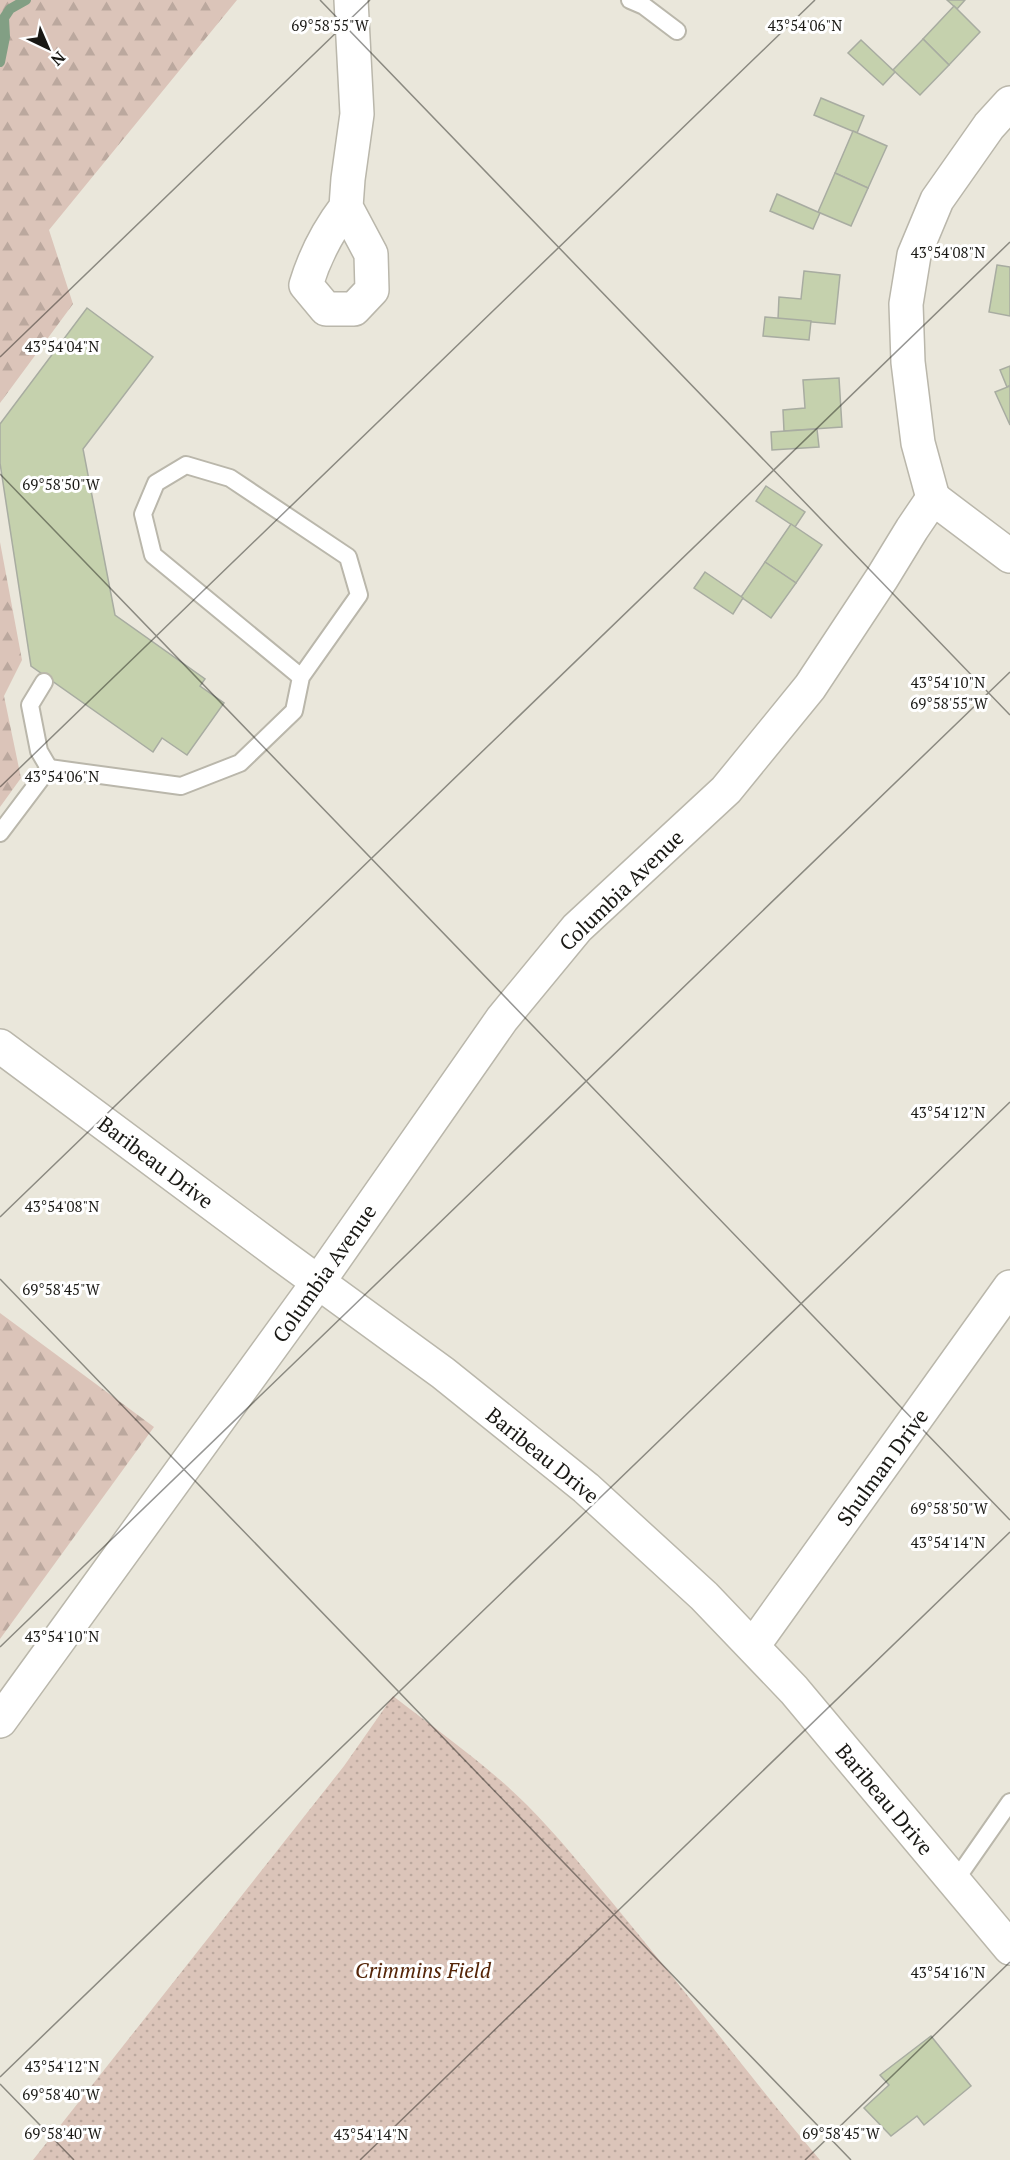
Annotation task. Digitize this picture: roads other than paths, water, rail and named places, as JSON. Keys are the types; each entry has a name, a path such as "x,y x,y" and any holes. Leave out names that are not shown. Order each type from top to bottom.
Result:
{"street":[{"path":"346,207 357,114 351,0"},
{"path":"1010,103 989,126 937,200 915,255 906,304 908,362 918,443 933,498 1010,556"},
{"name":"Columbia Avenue","path":"0,1721 319,1281 502,1019 577,928 726,790 810,687 933,498"},
{"name":"Baribeau Drive","path":"0,1046 272,1249 444,1373 586,1488 704,1596 794,1690 1010,1948"},
{"name":"Shulman Drive","path":"753,1646 1010,1287"}],"lane":[{"path":"630,0 644,6 677,31"},
{"path":"49,768 181,786 240,763 294,711 301,677 359,595 348,557 230,478 186,465 156,483 143,514 153,555 301,677"},
{"path":"44,682 30,705 39,751 49,768"},
{"path":"0,833 49,768"},
{"path":"955,1881 1010,1802"}],"waterway":[{"path":"0,62 5,37 4,18 10,9 26,0"}],"park label":[{"name":"Crimmins Field","path":"423,1970"}]}
